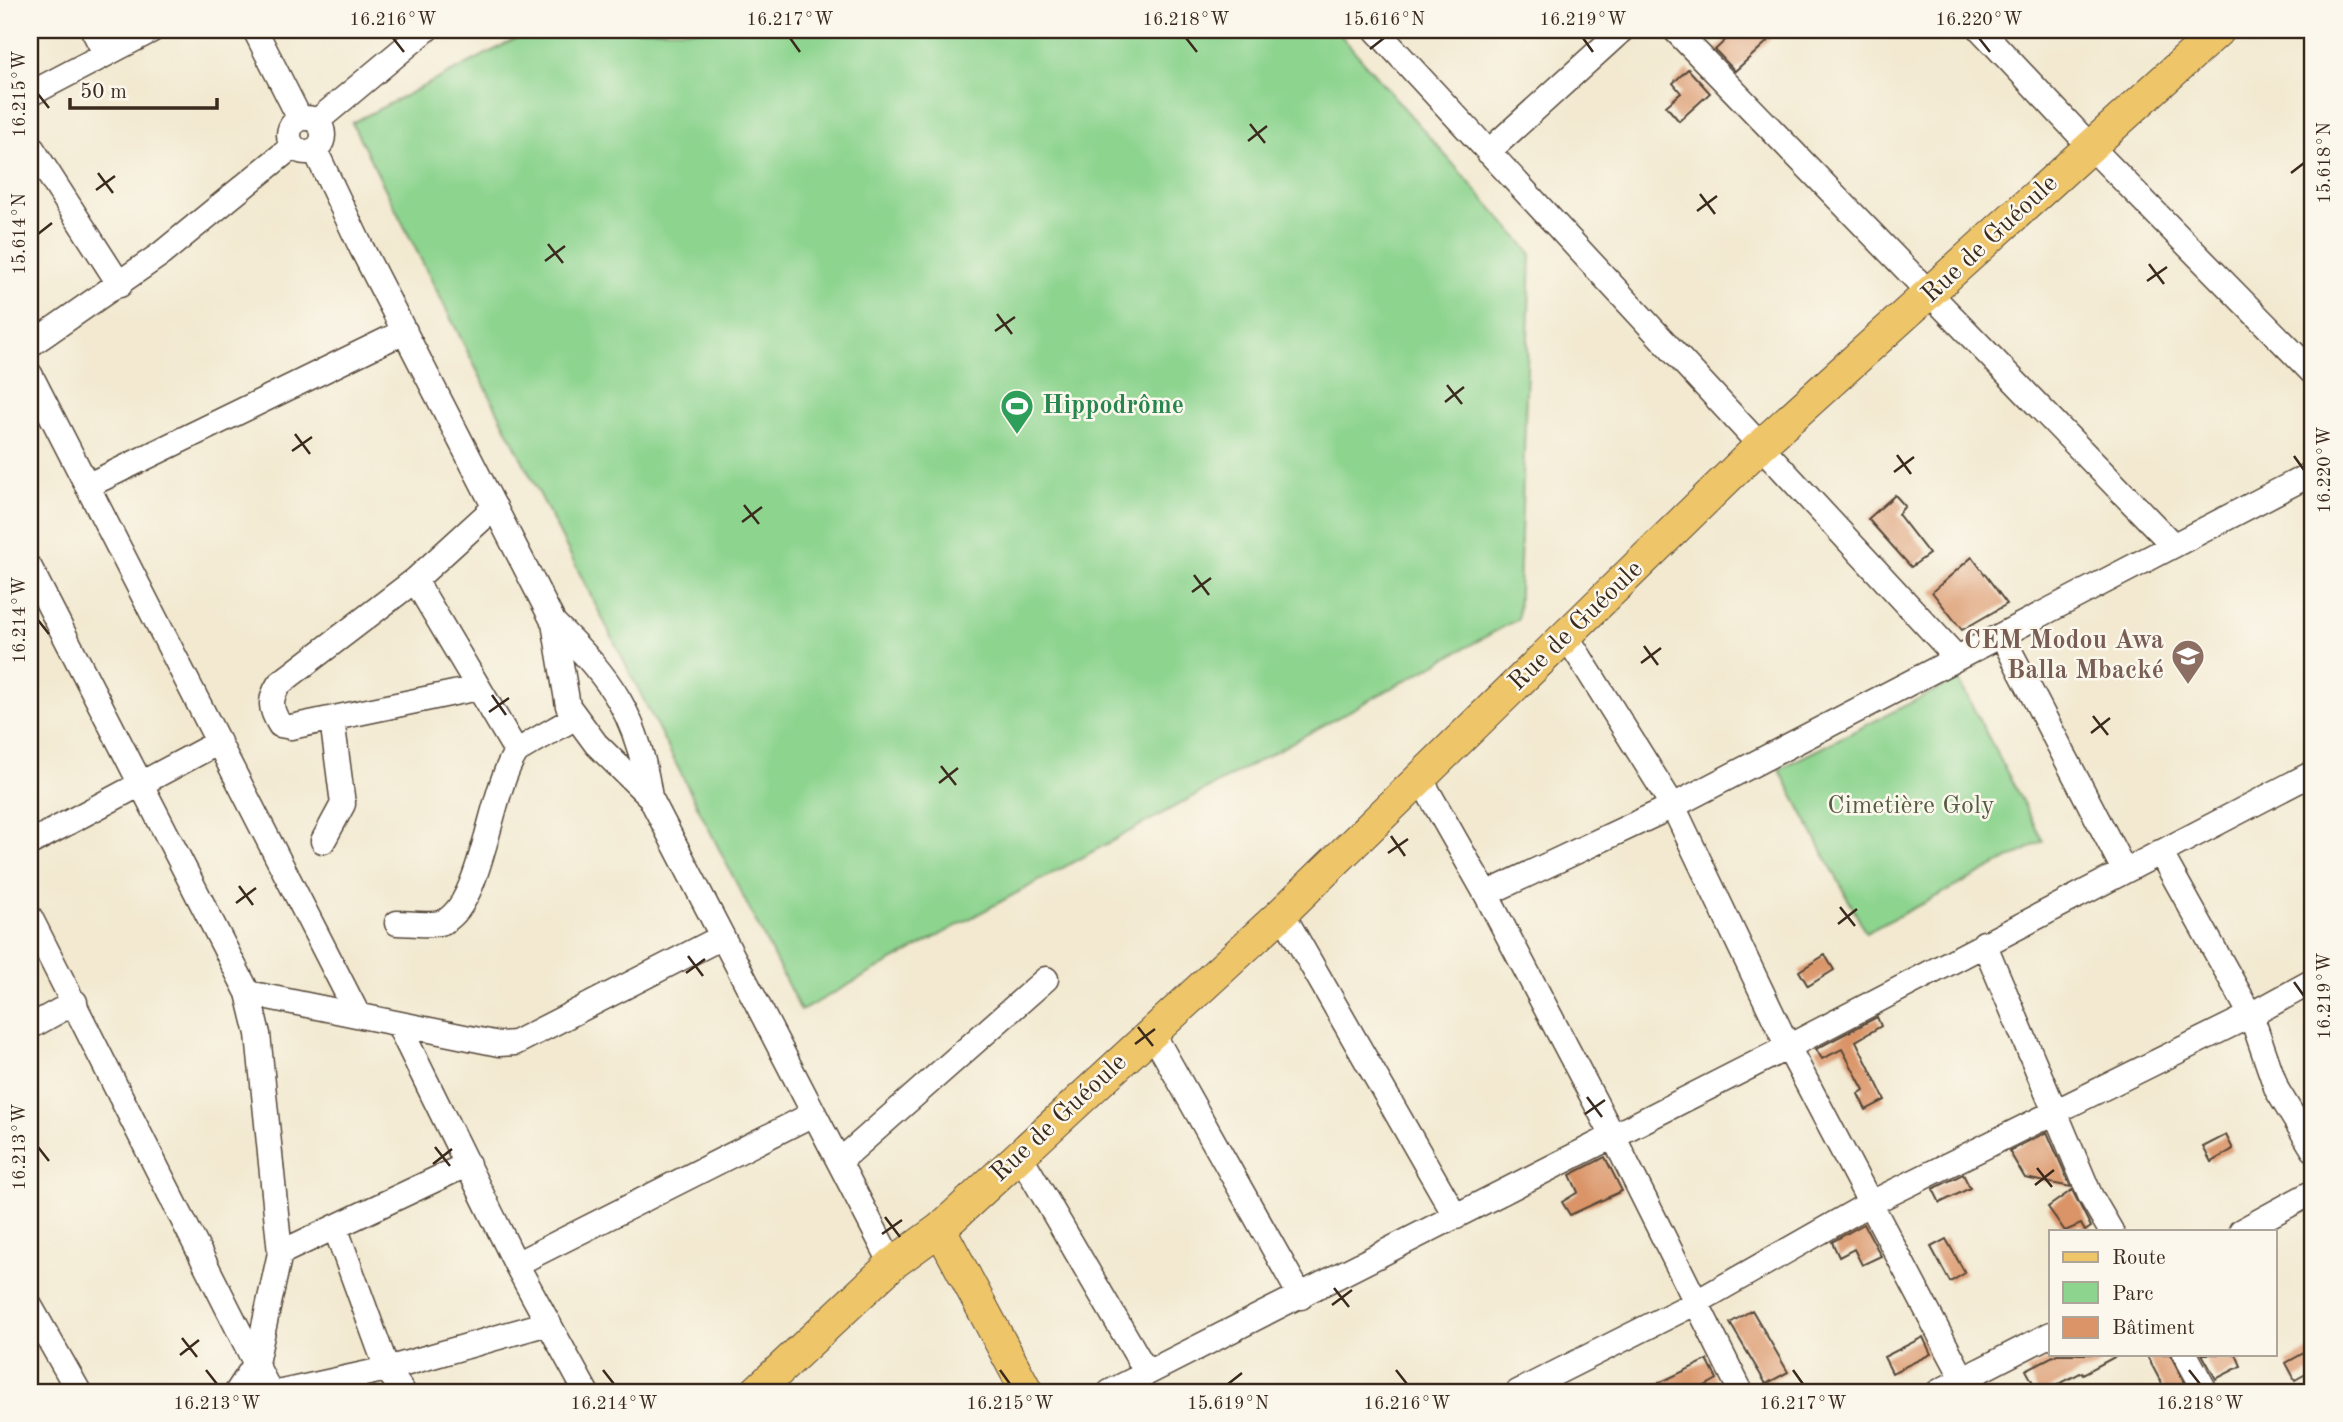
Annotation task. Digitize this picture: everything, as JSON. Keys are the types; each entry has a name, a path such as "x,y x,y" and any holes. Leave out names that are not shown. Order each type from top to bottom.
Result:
{"main road":[{"name":"Rue de Guéoule","path":"757,1392 892,1264 940,1229 1282,913 1419,776 1567,637 1759,447 2219,30"},
{"path":"940,1229 1027,1392"}],"street":[{"path":"93,30 106,53"},
{"path":"30,94 152,30"},
{"path":"255,30 309,120"},
{"path":"426,30 309,120 289,131 304,148 405,331 554,622 594,664 624,706 644,754 650,797 892,1264"},
{"path":"1376,30 1957,658"},
{"path":"1488,152 1622,30"},
{"path":"1675,30 1928,295 2173,545"},
{"path":"1980,30 2313,373"},
{"path":"30,145 120,285"},
{"path":"30,345 120,285 304,148"},
{"path":"87,486 405,331"},
{"path":"30,374 358,1015"},
{"path":"1486,894 1672,806 2313,473"},
{"path":"478,688 291,727 280,724 272,713 271,696 279,684 415,580 495,507"},
{"path":"30,568 248,993 258,1034 280,1253 256,1363 237,1392"},
{"path":"415,580 516,751"},
{"path":"554,622 568,706 574,718 616,765 650,797"},
{"path":"2001,636 2124,870"},
{"path":"1567,637 1672,806 1788,1047 1966,1386"},
{"path":"397,923 442,923 460,911 516,751 574,718"},
{"path":"323,841 343,804 332,719"},
{"path":"30,843 219,742"},
{"path":"1110,1392 1788,1047 2313,773"},
{"path":"1419,776 1486,894 1613,1136 1741,1392"},
{"path":"2160,852 2251,1015 2277,1090 2313,1149"},
{"path":"1282,913 1456,1217"},
{"path":"30,917 270,1392"},
{"path":"248,993 499,1044 516,1043 722,937"},
{"path":"1984,943 2090,1195 2110,1230"},
{"path":"840,1161 1046,979"},
{"path":"1518,1392 1695,1303 1869,1204 2251,1015 2313,981"},
{"path":"30,1027 75,1002"},
{"path":"398,1024 516,1264 586,1392"},
{"path":"1152,1032 1301,1297"},
{"path":"516,1264 813,1114"},
{"path":"1020,1155 1147,1373"},
{"path":"280,1253 468,1164"},
{"path":"2243,1230 2313,1192"},
{"path":"335,1227 387,1369 403,1392"},
{"path":"30,1306 39,1347 79,1392"},
{"path":"282,1392 387,1369 548,1323"},
{"path":"1938,1392 1966,1386 2049,1335"},
{"path":"2186,1356 2206,1392"}],"green space":[{"name":"Hippodrôme","path":"533,30 1336,30 1531,253 1518,619 801,1011 352,123"},
{"name":"Cimetière Goly","path":"1958,679 2043,841 1866,933 1779,769"}],"building":[{"path":"1736,30 1780,30 1735,71 1715,50"},
{"path":"1688,69 1710,93 1679,121 1666,106 1681,93 1673,83"},
{"path":"1895,495 1905,506 1898,514 1929,554 1911,567 1868,519"},
{"path":"1972,557 2007,604 1962,630 1932,592"},
{"path":"1825,955 1834,970 1808,986 1799,971"},
{"path":"1877,1017 1881,1026 1856,1041 1885,1100 1866,1110 1858,1094 1864,1090 1842,1049 1822,1059 1816,1049"},
{"path":"2047,1132 2071,1187 2025,1178 2009,1151"},
{"path":"2226,1135 2233,1149 2211,1162 2203,1147"},
{"path":"1605,1157 1622,1191 1570,1215 1562,1202 1578,1192 1570,1175"},
{"path":"1963,1174 1970,1188 1940,1203 1933,1189"},
{"path":"2072,1190 2091,1227 2084,1230 2081,1224 2064,1230 2048,1207"},
{"path":"1864,1224 1881,1256 1862,1265 1854,1249 1839,1257 1832,1242"},
{"path":"1946,1239 1965,1273 1950,1282 1931,1247"},
{"path":"1752,1310 1788,1372 1766,1384 1730,1323"},
{"path":"1923,1337 1931,1354 1892,1373 1884,1357"},
{"path":"2313,1348 2313,1370 2295,1380 2286,1363"},
{"path":"2053,1356 2116,1356 2044,1392 2038,1392 2026,1370"},
{"path":"2147,1356 2171,1356 2189,1391 2166,1392"},
{"path":"2203,1356 2237,1356 2241,1366 2216,1379"},
{"path":"1707,1360 1717,1379 1694,1392 1640,1392"}],"place":[{"name":"Hippodrôme","path":"1017,436"},
{"name":"CEM Modou Awa Balla Mbacké","path":"2188,686"}]}
